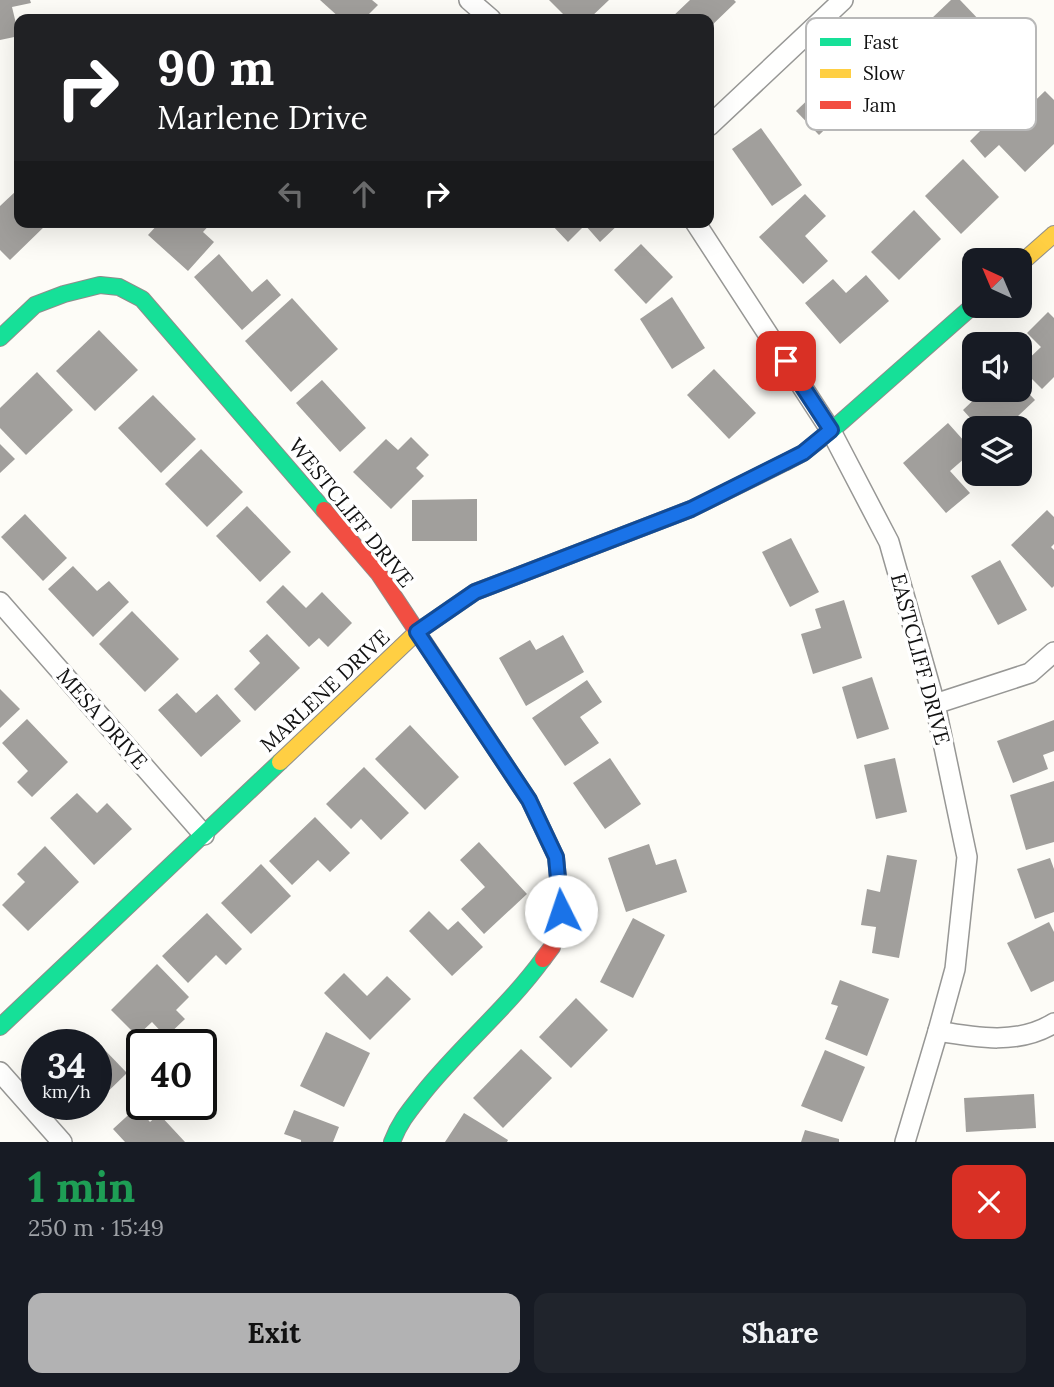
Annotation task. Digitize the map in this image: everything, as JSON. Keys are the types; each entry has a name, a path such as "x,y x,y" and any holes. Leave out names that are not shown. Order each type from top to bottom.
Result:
{"street":[{"path":"469,0 485,14"},
{"path":"825,18 844,0"},
{"path":"714,121 806,35"},
{"name":"EASTCLIFF DRIVE","path":"699,228 831,430 889,542 935,704 967,857 955,970 905,1142"},
{"path":"1032,253 1054,234"},
{"name":"WESTCLIFF DRIVE","path":"0,338 35,305 64,294 100,285 119,287 142,299 379,574 529,800 556,857 561,911 552,947 527,981 441,1071 400,1124 392,1142"},
{"name":"MARLENE DRIVE","path":"0,1027 417,632 475,592 691,509 803,453 962,315"},
{"name":"MESA DRIVE","path":"0,603 204,835"},
{"path":"935,704 1030,673 1054,652"},
{"path":"938,1031 982,1038 1025,1036 1054,1023"},
{"path":"0,1072 62,1142"}],"building":[{"path":"0,0 30,0 31,3 12,7 14,37 0,40"},
{"path":"320,0 372,0 378,5 369,14 335,14"},
{"path":"549,0 609,0 594,14 563,14"},
{"path":"690,0 736,2 714,23 714,14 675,14"},
{"path":"951,0 960,0 977,18 932,18"},
{"path":"1045,91 1054,100 1054,144 1025,172 999,145 985,158 970,141 981,130 1036,130 1036,100"},
{"path":"806,101 806,121 796,111"},
{"path":"761,128 802,185 772,206 732,149"},
{"path":"963,159 999,197 961,234 925,196"},
{"path":"14,193 14,228 43,228 10,260 0,250 0,206"},
{"path":"805,194 826,216 805,236 828,261 803,284 759,237"},
{"path":"914,210 941,239 899,280 871,252"},
{"path":"154,228 207,228 203,232 214,242 188,271 148,235"},
{"path":"555,228 582,228 568,242"},
{"path":"588,228 615,228 600,242"},
{"path":"641,244 673,277 646,304 614,270"},
{"path":"219,254 252,292 267,279 281,295 242,330 194,277"},
{"path":"866,275 889,301 840,344 805,303 833,279 846,293"},
{"path":"672,297 705,348 672,369 640,319"},
{"path":"292,298 338,349 291,392 245,341"},
{"path":"1048,312 1054,318 1054,377 1042,389 1032,379 1032,356 1041,347 1032,338 1032,332 1028,332"},
{"path":"99,330 138,370 95,411 56,371"},
{"path":"714,369 756,413 729,439 687,395"},
{"path":"37,372 73,410 26,455 0,428 0,408"},
{"path":"322,380 366,428 340,452 296,403"},
{"path":"153,395 196,439 161,473 118,428"},
{"path":"1032,397 1035,400 1018,416 968,416 963,410 971,402 1032,402"},
{"path":"948,423 962,439 962,461 950,471 970,493 946,513 903,463"},
{"path":"411,437 429,455 416,468 424,476 391,509 353,472 386,439 398,450"},
{"path":"0,444 15,459 0,473"},
{"path":"201,449 243,492 207,527 165,484"},
{"path":"477,499 477,541 412,541 412,500"},
{"path":"247,506 291,552 260,582 216,536"},
{"path":"1047,510 1054,517 1054,544 1051,547 1054,550 1052,588 1011,545"},
{"path":"25,514 67,558 43,581 1,537"},
{"path":"791,538 819,592 790,607 762,552"},
{"path":"1000,560 1027,610 998,625 971,576"},
{"path":"73,566 97,591 109,581 129,602 93,637 48,589"},
{"path":"283,585 306,608 322,592 352,623 328,647 319,638 309,647 266,602"},
{"path":"844,600 862,658 813,674 801,634 821,628 815,609"},
{"path":"132,611 179,659 145,692 99,644"},
{"path":"267,634 300,668 255,711 234,689 260,663 249,651"},
{"path":"563,635 584,672 526,706 499,658 530,640 536,650"},
{"path":"872,677 889,729 857,739 842,687"},
{"path":"587,680 602,702 580,717 599,743 565,766 532,718"},
{"path":"0,689 20,709 0,728"},
{"path":"177,693 196,713 217,694 241,721 201,757 158,710"},
{"path":"27,719 68,762 32,797 17,782 28,771 2,743"},
{"path":"1054,720 1054,751 1043,755 1048,769 1013,783 997,741"},
{"path":"410,725 459,777 425,810 375,759"},
{"path":"610,758 641,804 605,829 573,783"},
{"path":"895,758 907,812 876,819 864,765"},
{"path":"364,767 409,813 381,840 361,819 351,829 326,804"},
{"path":"1054,781 1054,842 1026,850 1010,795"},
{"path":"77,793 97,813 107,803 132,829 94,865 50,818"},
{"path":"315,817 350,853 330,872 318,860 292,885 269,861"},
{"path":"479,842 527,894 484,934 461,909 485,887 460,860"},
{"path":"649,844 656,865 676,859 687,892 626,912 608,858"},
{"path":"45,846 79,882 28,931 2,905 25,882 17,874"},
{"path":"887,855 917,860 899,958 872,953 876,927 861,925 867,889 880,892"},
{"path":"1050,858 1054,869 1054,912 1035,919 1017,869"},
{"path":"261,864 291,896 251,934 221,903"},
{"path":"429,911 448,930 458,921 483,947 452,976 409,931"},
{"path":"207,913 242,949 226,965 216,955 188,983 162,956"},
{"path":"633,918 665,935 633,998 600,982"},
{"path":"1049,922 1054,932 1054,981 1031,992 1007,943"},
{"path":"157,964 189,997 176,1010 185,1019 174,1029 159,1029 152,1022 144,1029 130,1029 111,1010"},
{"path":"344,973 367,996 387,976 411,999 370,1040 324,993"},
{"path":"840,980 889,999 867,1056 825,1039 838,1006 831,1004"},
{"path":"576,998 608,1030 571,1068 539,1037"},
{"path":"326,1032 370,1053 344,1107 300,1086"},
{"path":"521,1049 552,1078 503,1128 473,1098"},
{"path":"825,1050 865,1067 842,1122 801,1106"},
{"path":"112,1057 126,1072 112,1088"},
{"path":"1034,1094 1036,1128 966,1132 964,1098"},
{"path":"294,1110 339,1127 333,1142 301,1142 284,1134"},
{"path":"464,1113 508,1140 507,1142 445,1142"},
{"path":"126,1117 126,1120 150,1122 165,1120 185,1142 125,1142 113,1129"},
{"path":"805,1130 839,1139 839,1142 801,1142"}],"traffic: fast":[{"path":"0,338 35,305 64,294 100,285 119,287 142,299 324,510"},
{"path":"786,462 803,453 831,431 962,315"},
{"path":"0,1027 280,762"},
{"path":"392,1142 402,1122 424,1092 515,994 543,959"}],"traffic: slow":[{"path":"1032,253 1054,234"},
{"path":"280,762 417,632 475,592 691,509 786,462"}],"traffic: jam":[{"path":"324,510 379,574 529,800 556,857 561,911 552,947 543,959"}],"route":[{"path":"561,911 556,857 529,800 417,632 475,592 691,509 803,453 831,430 786,361"}]}
